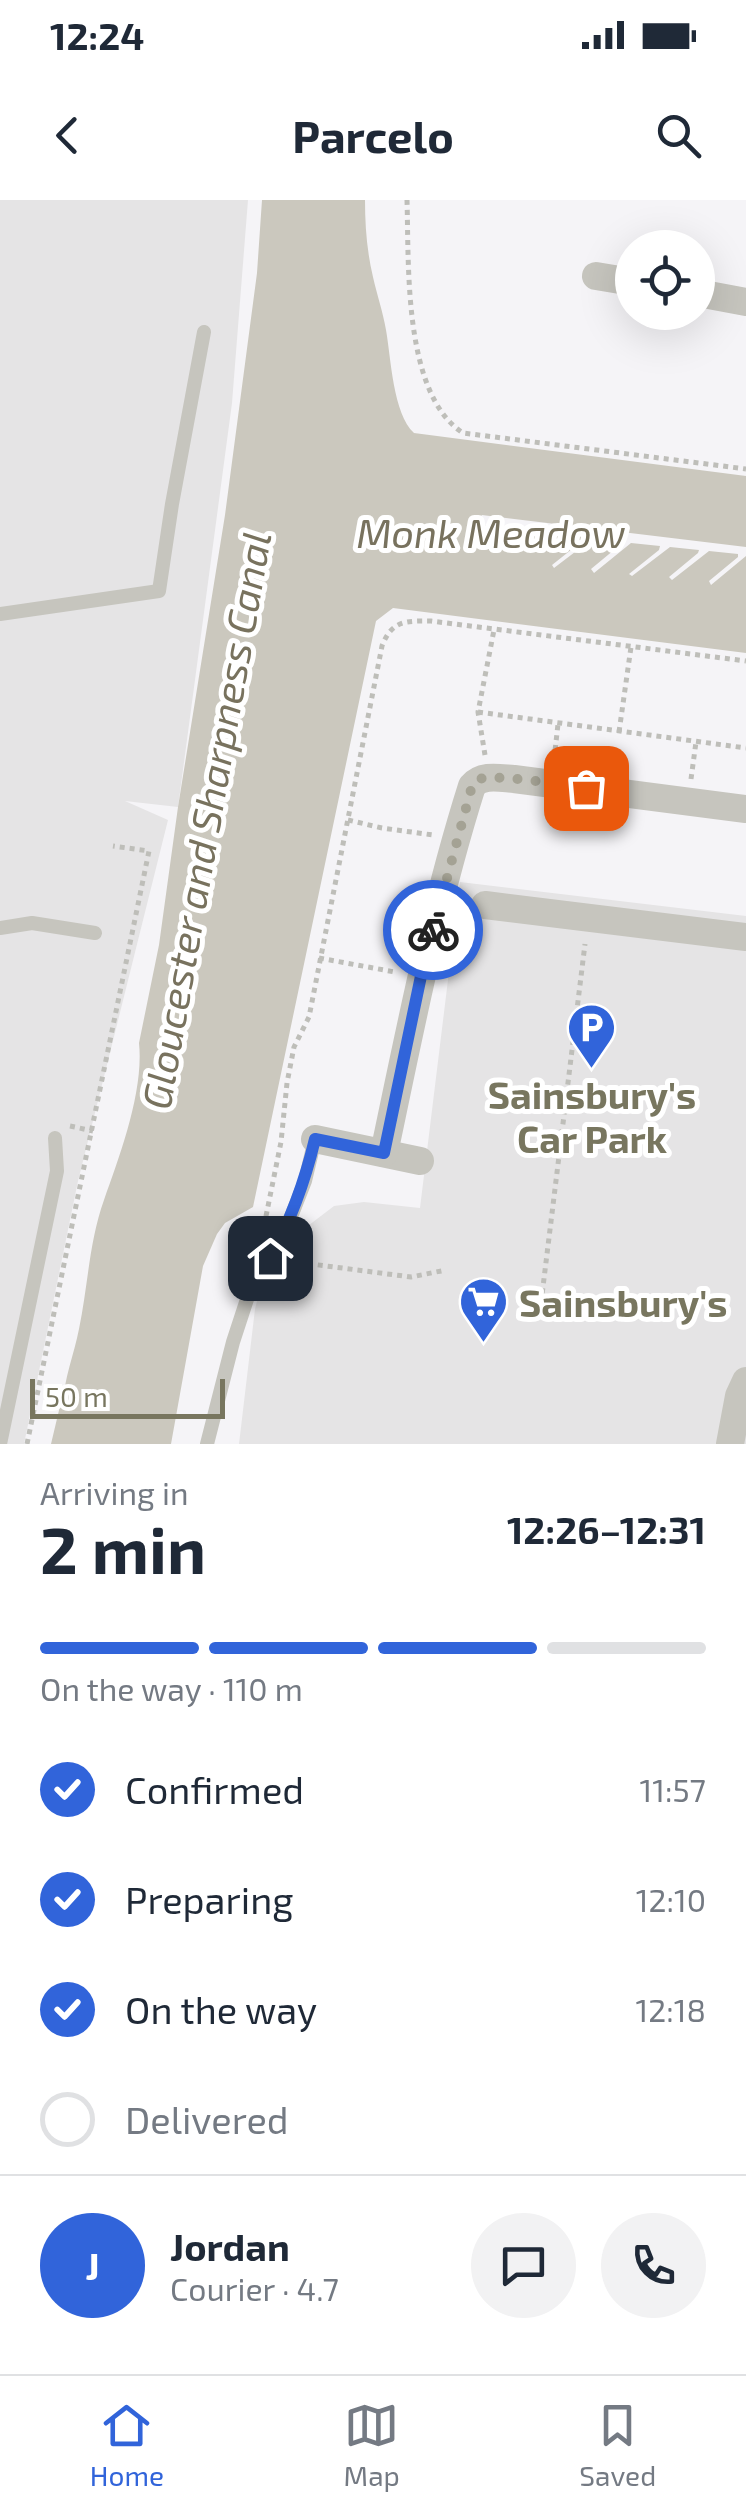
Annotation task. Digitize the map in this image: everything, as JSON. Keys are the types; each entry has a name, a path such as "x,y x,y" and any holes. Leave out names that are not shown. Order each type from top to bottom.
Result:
{"street":[{"path":"596,276 615,279"},
{"path":"715,296 746,302"},
{"path":"384,1153 421,976 456,839 477,780 551,784 746,809"},
{"path":"485,905 746,937"},
{"path":"315,1139 420,1161"},
{"path":"730,1444 739,1396 746,1381"}],"lane":[{"path":"0,614 158,591 204,332"},
{"path":"0,928 32,923 95,933"},
{"path":"0,1444 57,1171 56,1130"},
{"path":"207,1444 251,1287 284,1232 305,1180 315,1139"}],"path":[{"path":"407,200 417,350 436,406 453,426 463,433 746,469"},
{"path":"263,1231 294,1047 309,1017 382,646 388,632 409,621 431,621 746,661"},
{"path":"488,778 478,712 494,630"},
{"path":"619,732 630,647"},
{"path":"478,712 746,748"},
{"path":"551,784 558,724"},
{"path":"688,802 696,742"},
{"path":"348,820 456,839"},
{"path":"27,1444 149,851 113,846"},
{"path":"541,1303 588,918"},
{"path":"319,958 421,976"},
{"path":"56,1130 93,1131"},
{"path":"270,1258 411,1277 446,1270"}],"shaded area":[{"path":"0,200 248,200 232,403 178,807 125,801 168,820 78,1181 24,1444 0,1444"},
{"path":"460,882 746,916 746,1444 239,1444 255,1309 275,1229 296,1235 334,1206 364,1202 420,1208"}],"water":[{"path":"262,200 365,200 369,258 385,323 394,385 401,413 414,433 746,476 746,653 393,608 376,621 253,1207 225,1223 203,1266 171,1444 51,1444 79,1329 95,1232 138,1081 139,1043 159,945 225,515 257,273"}],"pier":[{"path":"482,515 746,547 746,556 711,585 709,581 738,554 709,551 672,580 669,577 699,550 670,547 632,576 629,574 660,546 631,543 594,573 591,569 621,542 592,539 554,568 552,565 582,537 474,524"}],"way so far":[{"path":"433,930 456,839 477,780 514,779 586,788"}],"place":[{"name":"Sainsbury's Car Park","path":"592,1070"},
{"name":"Sainsbury's","path":"484,1344"}],"route":[{"path":"270,1258 305,1180 315,1139 384,1153 433,930"}],"water label":[{"name":"Monk Meadow","path":"491,532"},
{"name":"Gloucester and Sharpness Canal","path":"205,820"}]}
